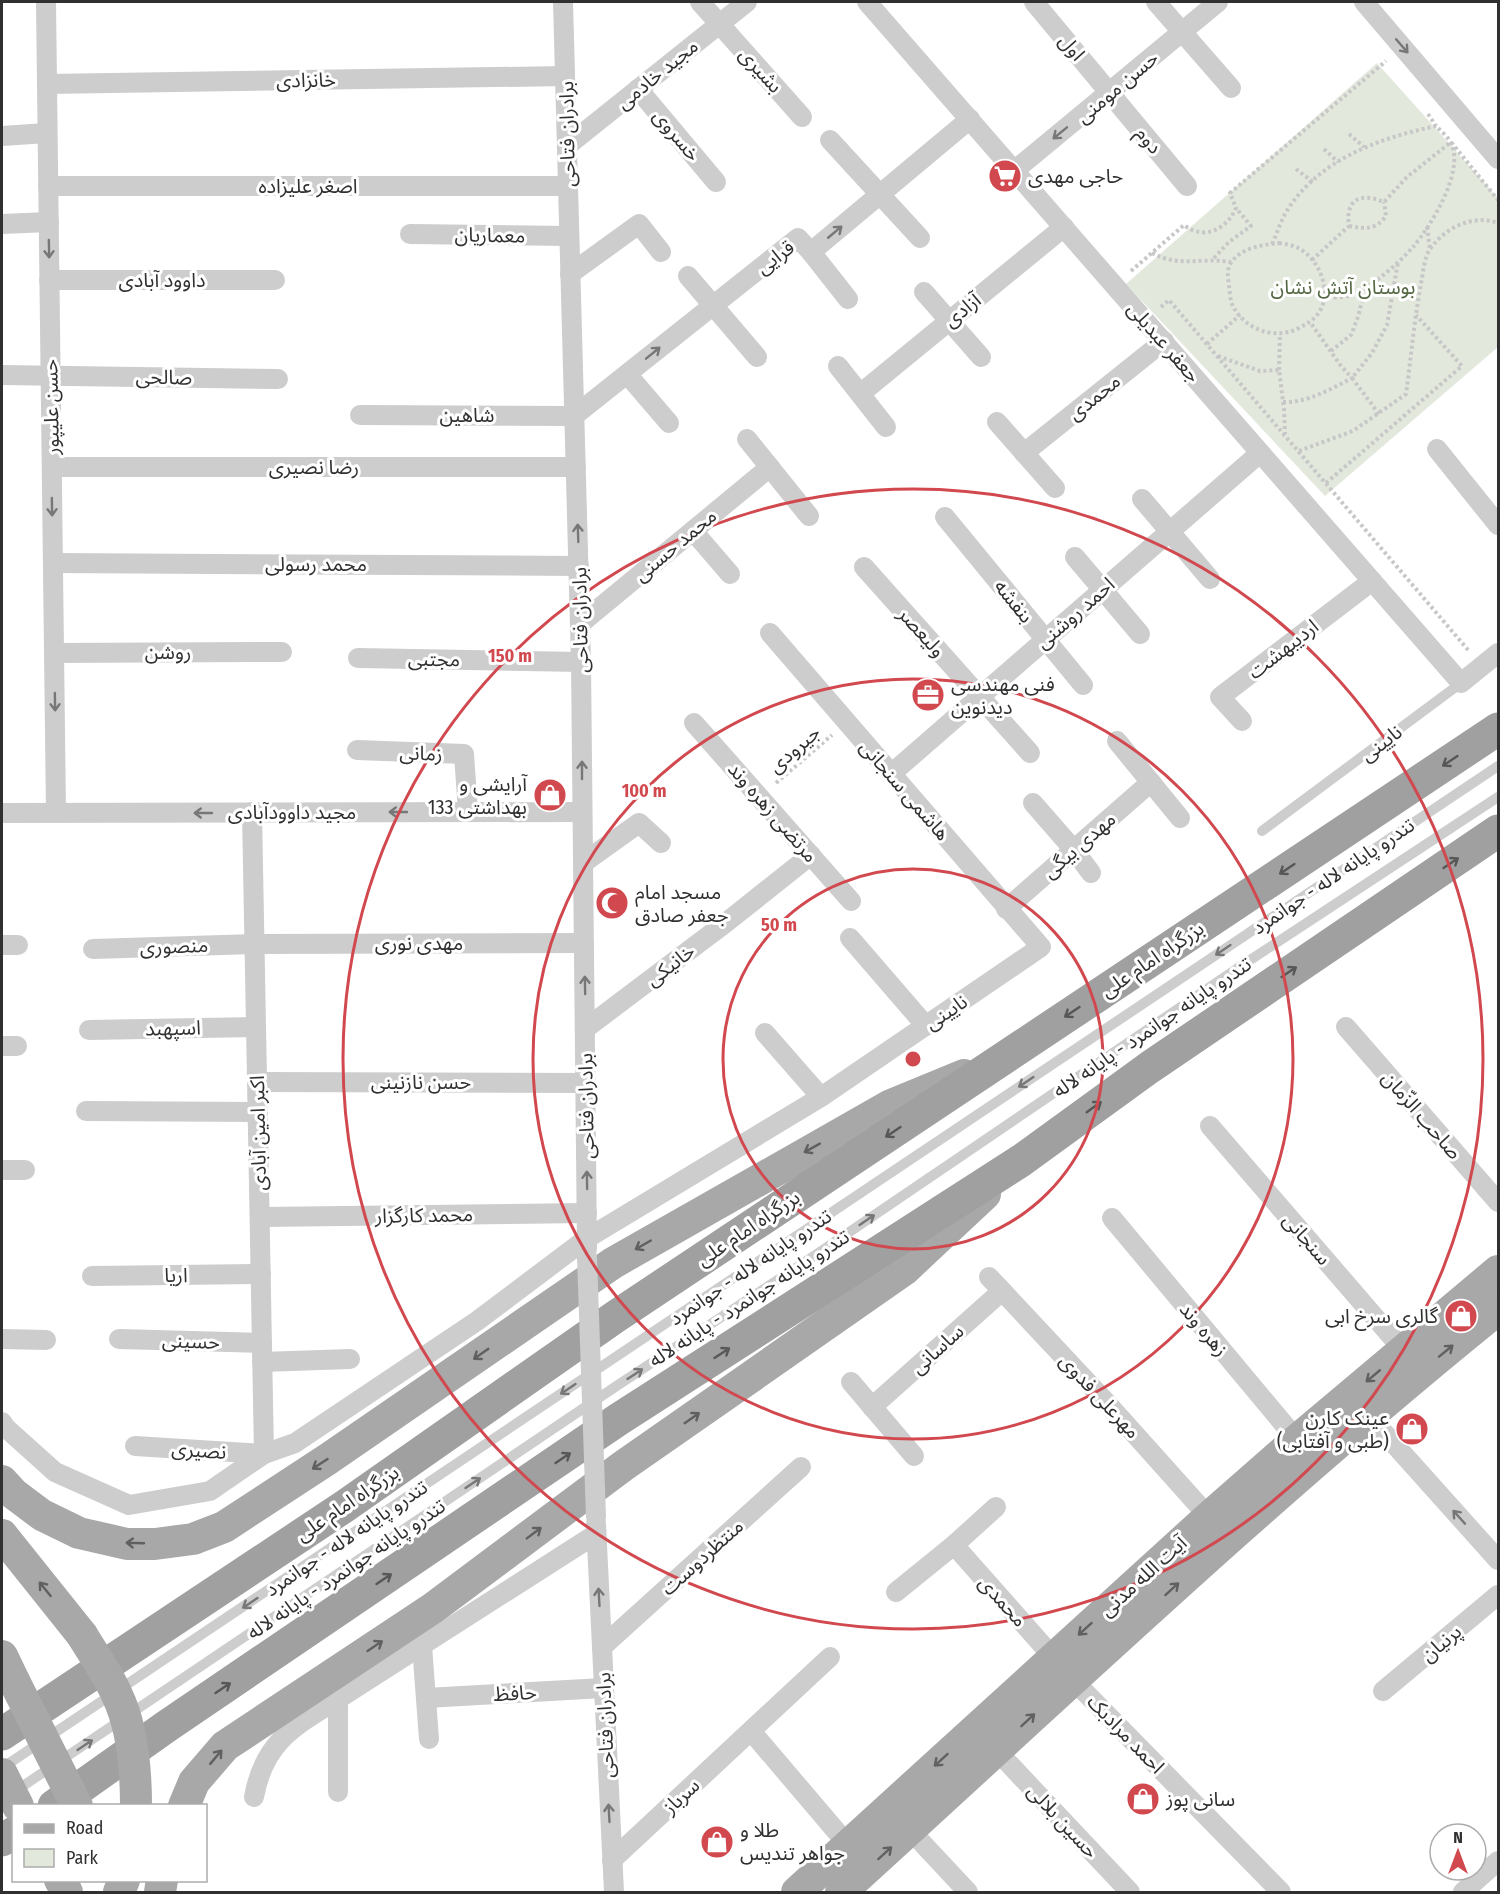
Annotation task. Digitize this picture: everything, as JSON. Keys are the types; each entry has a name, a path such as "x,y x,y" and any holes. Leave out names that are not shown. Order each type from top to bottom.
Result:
{"highway":[{"name":"بزرگراه امام علی","path":"2,1734 345,1506 615,1317 1498,729"},
{"path":"57,1804 167,1726 610,1426 1022,1160 1160,1060 1498,831"}],"main road":[{"path":"2,1481 14,1494 42,1515 79,1533 127,1544 154,1544 193,1539 224,1527 328,1459 613,1263 891,1105 998,1061"},
{"path":"185,1804 194,1782 225,1746 433,1608 623,1467 904,1270 1022,1160"},
{"name":"آیت الله مدنی","path":"841,1893 996,1750 1063,1668 1209,1517 1498,1271"},
{"name":"آیت الله مدنی","path":"797,1893 848,1845 1063,1668 1226,1541 1369,1416 1498,1308"},
{"path":"2,1535 82,1635 118,1696 131,1741 136,1804"},
{"path":"8,1669 76,1804"},
{"path":"2,1774 17,1804"}],"street":[{"name":"حسن علیپور","path":"46,2 56,813"},
{"name":"برادران فتاحی","path":"563,2 581,663 587,1248 597,1557 614,1893"},
{"name":"بشیری","path":"700,2 802,117"},
{"name":"مجید خادمی","path":"567,146 747,2"},
{"name":"جعفر عبدیلی","path":"867,2 1461,683"},
{"name":"اول","path":"1034,2 1110,93"},
{"path":"1156,2 1231,88"},
{"name":"حسن مومنی","path":"1015,170 1218,2"},
{"path":"1364,2 1498,159"},
{"name":"خانزادی","path":"47,84 565,76"},
{"name":"خسروی","path":"638,88 716,182"},
{"name":"دوم","path":"1110,93 1187,186"},
{"name":"قرایی","path":"574,416 798,238 811,252 970,119"},
{"path":"2,136 47,133"},
{"path":"830,140 920,238"},
{"name":"اصغر علیزاده","path":"48,186 568,186"},
{"path":"2,224 49,222"},
{"path":"570,274 639,224 661,252"},
{"name":"آزادی","path":"860,394 1064,227"},
{"name":"معماریان","path":"410,234 569,236"},
{"path":"811,252 848,299"},
{"path":"688,276 757,357"},
{"name":"داوود آبادی","path":"49,280 275,280"},
{"path":"924,292 981,357"},
{"name":"محمدی","path":"1024,453 1164,341"},
{"path":"838,366 886,427"},
{"path":"627,374 669,423"},
{"name":"صالحی","path":"2,375 278,379"},
{"name":"شاهین","path":"360,415 574,416"},
{"path":"997,422 1055,488"},
{"path":"747,439 809,516"},
{"path":"1437,449 1498,525"},
{"name":"احمد روشنی","path":"891,774 1260,453"},
{"name":"رضا نصیری","path":"52,467 576,467"},
{"name":"محمد حسنی","path":"580,624 770,467"},
{"path":"1142,499 1210,579"},
{"name":"بنفشه","path":"945,517 1083,685"},
{"path":"693,531 730,574"},
{"path":"1076,557 1140,634"},
{"name":"محمد رسولی","path":"53,563 579,566"},
{"name":"ولیعصر","path":"864,567 1030,753"},
{"name":"اردیبهشت","path":"1242,721 1220,698 1372,581"},
{"name":"هاشمی سنجانی","path":"770,633 1041,947"},
{"name":"روشن","path":"54,653 282,652"},
{"name":"نایینی","path":"1461,683 1498,653"},
{"name":"مجتبی","path":"358,658 581,663"},
{"name":"مرتضی زهره وند","path":"694,723 851,901"},
{"path":"1117,741 1180,818"},
{"name":"زمانی","path":"357,750 464,754 468,812"},
{"name":"مهدی بیگی","path":"1006,909 1151,782"},
{"path":"1033,803 1091,873"},
{"name":"مجید داوودآبادی","path":"2,813 582,812"},
{"name":"اکبر امین آبادی","path":"252,813 264,1454"},
{"path":"583,863 639,823 661,843"},
{"name":"خانیکی","path":"585,1029 728,921 810,855"},
{"path":"850,938 926,1026"},
{"name":"مهدی نوری","path":"255,944 584,943"},
{"name":"منصوری","path":"93,949 255,944"},
{"name":"نایینی","path":"264,1454 295,1443 587,1248 821,1097 1041,947"},
{"name":"اسپهبد","path":"89,1029 256,1027"},
{"name":"صاحب الزّمان","path":"1346,1027 1498,1202"},
{"path":"765,1033 821,1097"},
{"name":"حسن نازنینی","path":"257,1082 585,1083"},
{"path":"86,1111 258,1112"},
{"name":"سنجانی","path":"1210,1126 1404,1351"},
{"path":"2,1170 25,1170"},
{"name":"محمد کارگزار","path":"260,1217 588,1213"},
{"name":"زهره وند","path":"1112,1218 1297,1440"},
{"name":"اریا","path":"92,1276 261,1274"},
{"name":"ساسانی","path":"872,1407 995,1284"},
{"name":"مهرعلی فدوی","path":"995,1284 1106,1402 1209,1517"},
{"path":"2,1339 46,1341"},
{"name":"حسینی","path":"119,1339 350,1359"},
{"path":"851,1382 914,1455"},
{"path":"1369,1416 1498,1560"},
{"path":"2,1422 55,1472 129,1505 210,1491 264,1454"},
{"name":"نصیری","path":"135,1446 264,1454"},
{"name":"منتظردوست","path":"602,1647 801,1467"},
{"path":"896,1592 996,1507"},
{"path":"254,1797 258,1775 273,1747 293,1727 422,1646 596,1526"},
{"name":"محمدی","path":"954,1545 1063,1668"},
{"name":"پرنیان","path":"1383,1691 1498,1595"},
{"path":"422,1646 429,1739"},
{"name":"سرباز","path":"612,1860 830,1657"},
{"name":"احمد مرادبک","path":"1063,1668 1281,1893"},
{"name":"حافظ","path":"426,1698 603,1688"},
{"path":"338,1700 338,1792"},
{"path":"751,1731 848,1845"},
{"name":"حسین بلالی","path":"996,1750 1130,1893"},
{"path":"910,1830 968,1893"},
{"path":"1463,1893 1498,1861"}],"lane":[{"name":"نایینی","path":"1262,831 1461,683"},
{"name":"تندرو پایانه لاله - جوانمرد","path":"2,1768 1498,766"},
{"name":"تندرو پایانه جوانمرد - پایانه لاله","path":"2,1801 618,1385 817,1254 1241,966 1498,797"}],"path":[{"path":"1214,259 1229,242 1251,226 1236,208 1230,193 1387,60"},
{"path":"1272,244 1290,207 1313,182 1338,162 1364,147 1400,134 1436,126 1498,200"},
{"path":"1349,134 1364,147"},
{"path":"1384,202 1407,177 1451,142"},
{"path":"1324,298 1351,295 1398,262 1415,245 1440,207 1450,180 1454,153 1451,142"},
{"path":"1324,149 1338,162"},
{"path":"1296,170 1313,182"},
{"path":"1349,226 1350,207 1357,199 1371,196 1384,202"},
{"path":"1349,226 1369,229 1380,224 1386,216 1384,202"},
{"path":"1115,285 1184,225 1200,232 1213,232 1224,226 1236,208"},
{"path":"1299,451 1353,431 1406,394 1424,266 1430,250 1451,228 1468,221 1498,223"},
{"path":"1312,260 1349,226"},
{"path":"1427,227 1430,250"},
{"path":"1272,244 1292,245 1302,250 1318,268 1323,281 1323,306 1317,316 1287,334 1274,335 1258,330 1240,315 1232,304 1230,293 1227,274 1231,262 1252,248 1272,244"},
{"path":"1152,253 1179,262 1214,259 1231,262"},
{"path":"1283,402 1308,398 1352,378 1372,353 1387,325 1398,262"},
{"path":"1331,351 1351,335 1366,286"},
{"path":"1159,310 1168,300 1483,666"},
{"path":"1207,344 1240,315"},
{"path":"1326,483 1462,366 1416,315"},
{"path":"1310,322 1379,414"},
{"path":"1280,334 1278,370 1285,435"},
{"path":"1216,355 1260,371 1278,370"},
{"name":"جیرودی","path":"760,797 847,723"}],"green space":[{"name":"بوستان آتش نشان","path":"1377,63 1498,198 1498,347 1325,496 1126,284"}],"place":[{"name":"حاجی مهدی","path":"1005,176"},
{"name":"فنی مهندسی دیدنوین","path":"928,695"},
{"name":"آرایشی و بهداشتی 133","path":"550,795"},
{"name":"مسجد امام جعفر صادق","path":"612,903"},
{"name":"گالری سرخ ابی","path":"1461,1316"},
{"name":"عینک کارن (طبی و آفتابی)","path":"1412,1429"},
{"name":"سانی پوز","path":"1143,1799"},
{"name":"طلا و جواهر تندیس","path":"717,1842"}]}
